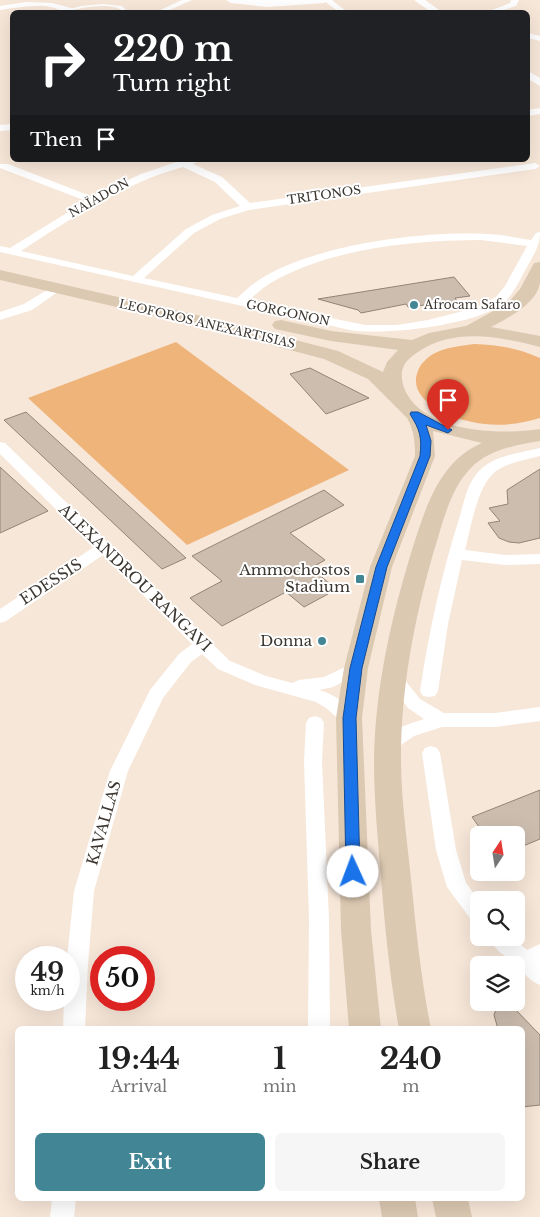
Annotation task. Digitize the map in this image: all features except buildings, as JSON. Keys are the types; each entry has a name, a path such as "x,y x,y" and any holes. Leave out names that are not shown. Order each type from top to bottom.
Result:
{"main road":[{"name":"LEOFOROS ANEXARTISIAS","path":"4,253 59,274 310,332 413,346"},
{"path":"471,331 514,307 528,291 540,267"},
{"name":"LEOFOROS ANEXARTISIAS","path":"0,275 210,323 331,355 375,375 408,408"},
{"path":"365,1026 356,930 349,718 356,668 381,567 425,456 426,441 424,429 393,388 392,372 399,358 413,346 430,338 449,333 471,331 504,333 540,342"},
{"path":"408,408 435,426 460,434 488,439 516,439"},
{"path":"415,1026 400,928 390,819 388,745 394,678 402,629 430,528 448,488 462,466 472,457 496,445 540,435"},
{"path":"397,1201 400,1217"},
{"path":"450,1201 454,1217"}],"street":[{"path":"165,10 188,0"},
{"path":"231,0 275,4 326,0 340,10"},
{"path":"419,0 435,10"},
{"path":"496,10 513,4 515,0"},
{"path":"0,8 39,3 59,5 66,10"},
{"name":"NAÏADON","path":"4,253 92,200 128,182 186,162"},
{"path":"182,163 204,170 221,179 247,207"},
{"name":"TRITONOS","path":"136,279 190,231 216,217 247,207 534,165"},
{"path":"4,166 92,200"},
{"path":"239,302 272,277 307,263 340,254 417,241 466,237 537,239"},
{"name":"GORGONON","path":"4,253 136,279 355,327 386,329 405,328 479,311 494,305 503,296 537,239"},
{"path":"0,316 28,306 56,289"},
{"name":"ALEXANDROU RANGAVI","path":"0,446 224,664 261,681 320,697 332,703 349,718"},
{"path":"429,691 445,595 455,554 478,482 484,474 501,462 540,452"},
{"name":"EDESSIS","path":"1,614 104,548"},
{"path":"455,554 505,560 540,558"},
{"name":"KAVALLAS","path":"74,1026 77,964 84,891 119,771 156,695 185,658 203,645"},
{"name":"ALEXANDROU RANGAVI","path":"284,686 327,684 356,668"},
{"path":"394,678 410,702 442,720"},
{"path":"388,745 408,731 442,720 495,720 540,714"},
{"path":"315,723 314,761 319,919 319,1026"},
{"path":"431,753 446,850 457,887 470,904"},
{"path":"511,946 535,963"},
{"path":"62,1217 64,1201"}],"lane":[{"path":"71,10 84,6 113,6 122,7 124,10"}],"shaded area":[{"path":"176,342 349,470 187,545 28,398"},
{"path":"474,344 508,348 540,358 540,418 506,424 481,424 442,412 424,399 418,391 416,381 419,368 424,361 433,354 443,350"}],"place":[{"name":"Afrocam Safaro","path":"414,305"},
{"name":"Ammochostos Stadium","path":"360,579"},
{"name":"Donna","path":"322,641"}],"route":[{"path":"353,872 349,718 356,668 381,567 394,530 425,456 426,441 424,429 415,414 435,426 448,430"}]}
